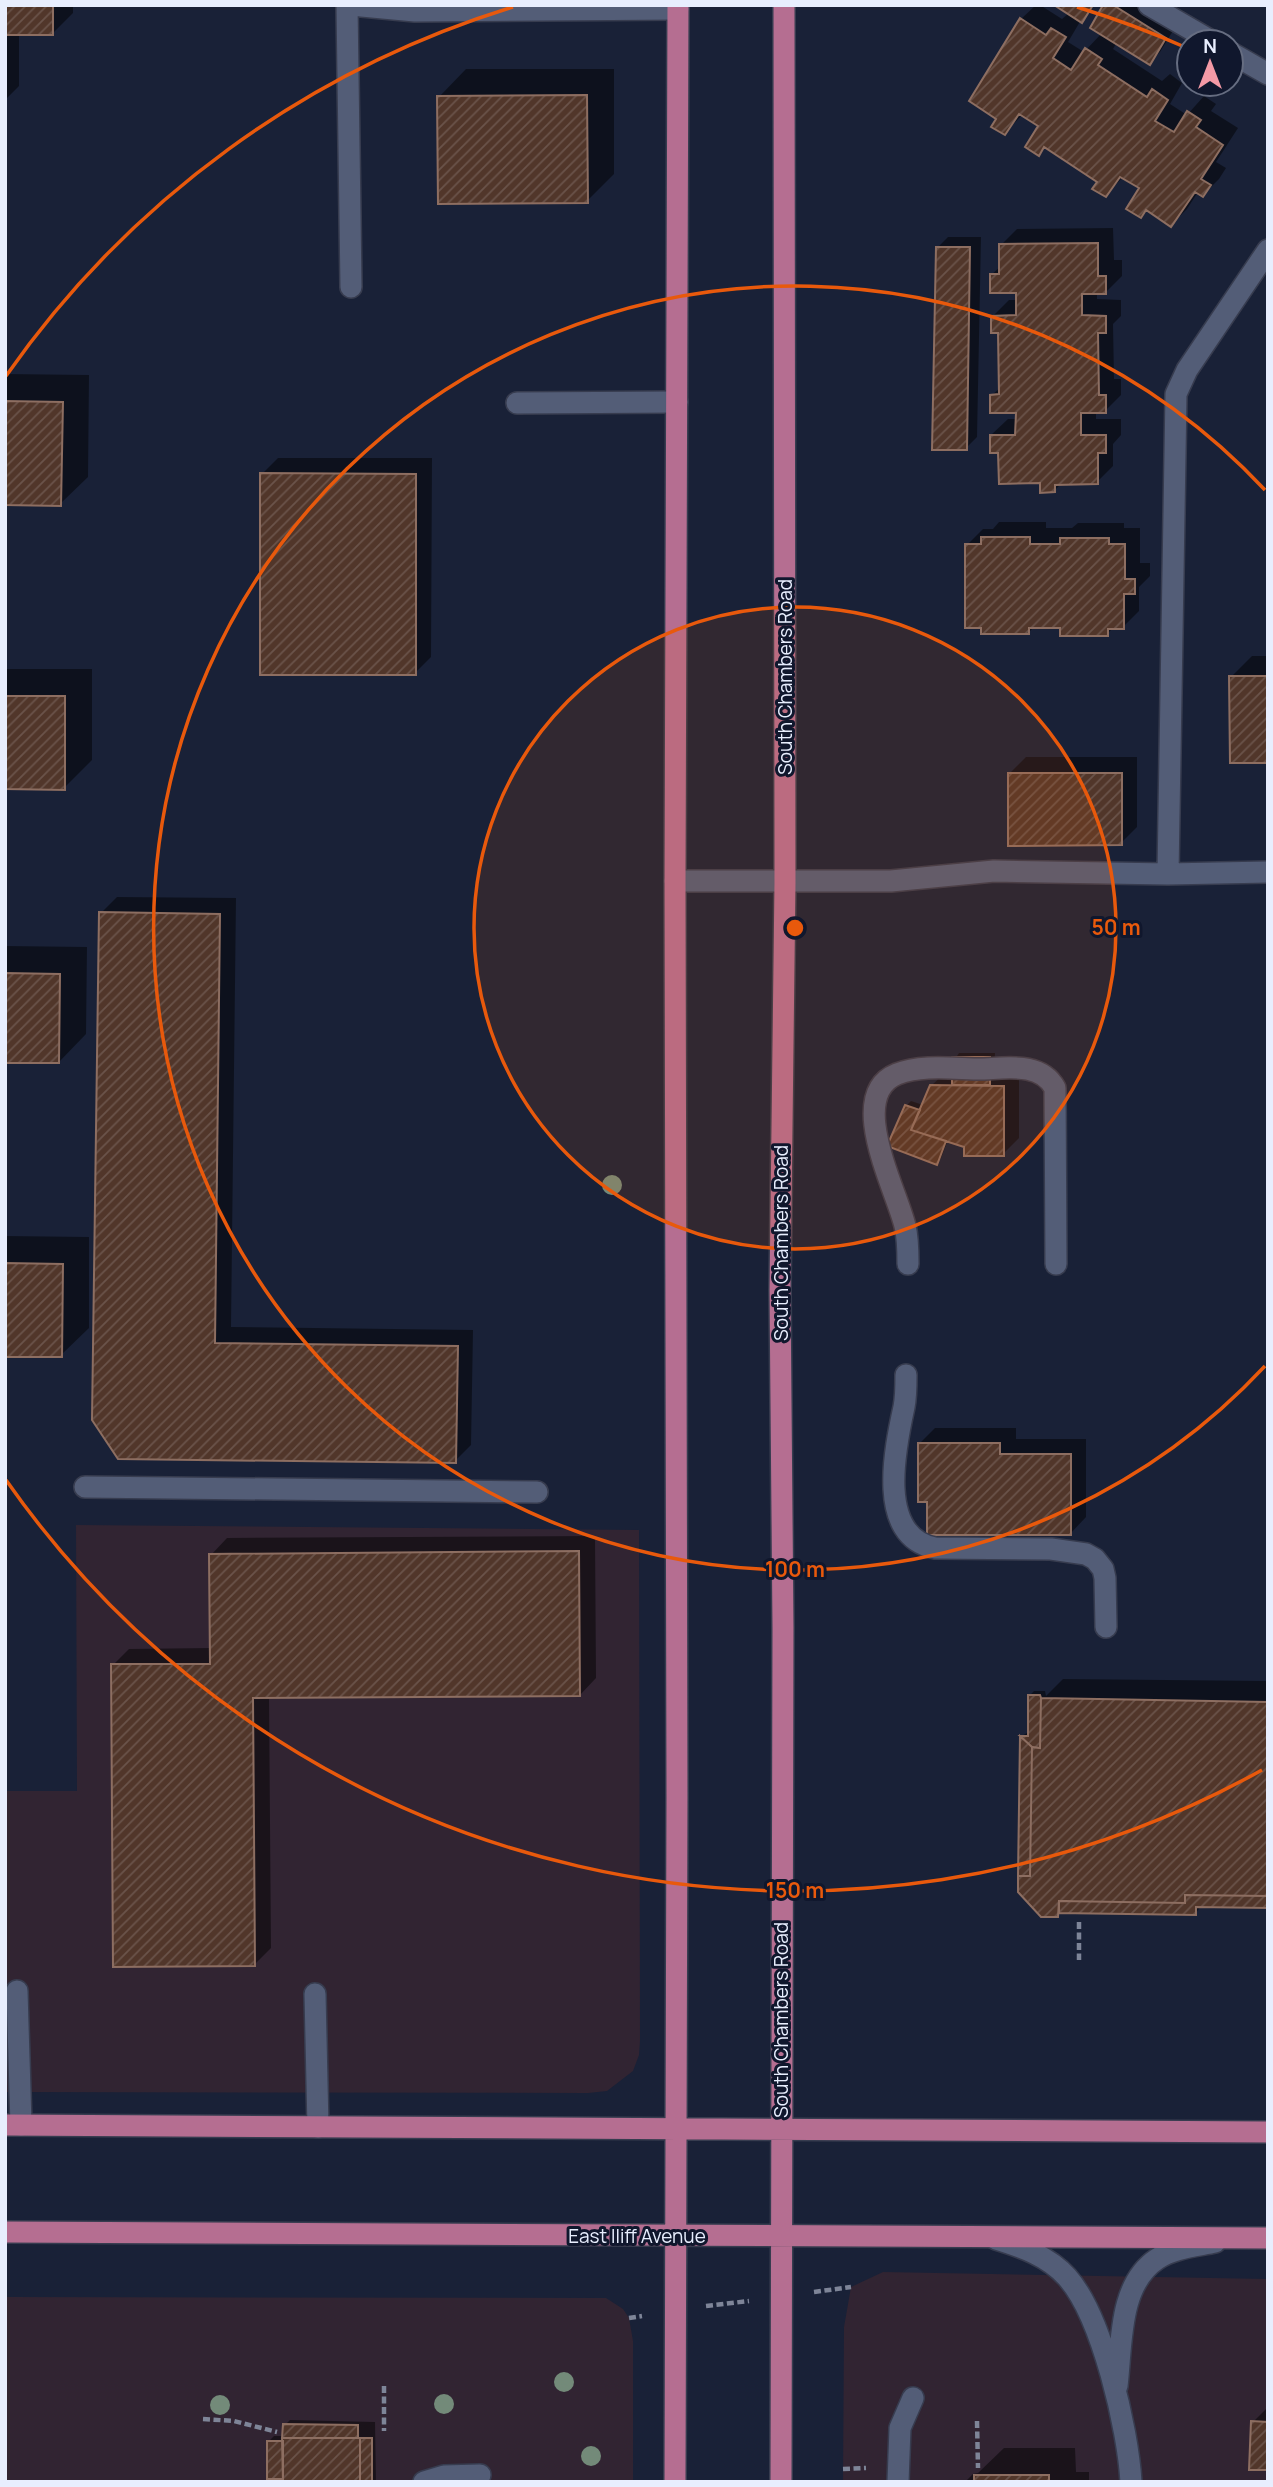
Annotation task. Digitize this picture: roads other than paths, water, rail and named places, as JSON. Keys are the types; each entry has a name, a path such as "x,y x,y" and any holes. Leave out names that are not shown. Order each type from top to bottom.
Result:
{"main road":[{"name":"South Chambers Road","path":"781,2482 783,1627 780,1290 785,882 783,5"},
{"path":"675,2482 678,7"},
{"path":"13,2125 1268,2132"},
{"name":"East Iliff Avenue","path":"5,2232 1268,2238"}],"street":[{"path":"351,287 349,5 415,11 678,7"},
{"path":"1149,5 1189,28"},
{"path":"1245,60 1268,74"},
{"path":"1168,874 1176,394 1187,370 1268,250"},
{"path":"517,403 677,402"},
{"path":"675,881 891,881 993,871 1168,874 1268,872"},
{"path":"908,1264 905,1226 874,1125 880,1089 891,1077 909,1070 1014,1068 1036,1070 1044,1074 1055,1088 1056,1264"},
{"path":"906,1375 904,1406 896,1442 894,1479 898,1513 905,1530 924,1546 935,1548 1051,1549 1073,1550 1086,1554 1095,1559 1103,1569 1107,1587 1107,1627"},
{"path":"85,1487 537,1492"},
{"path":"13,2125 17,1992"},
{"path":"316,1994 318,2127"},
{"path":"986,2236 1022,2247 1045,2259 1074,2286 1093,2319 1116,2395 1131,2482"},
{"path":"1116,2395 1124,2320 1130,2294 1140,2274 1158,2258 1178,2250 1235,2237"},
{"path":"898,2482 900,2428 913,2399"},
{"path":"424,2482 444,2476 480,2475"}]}
